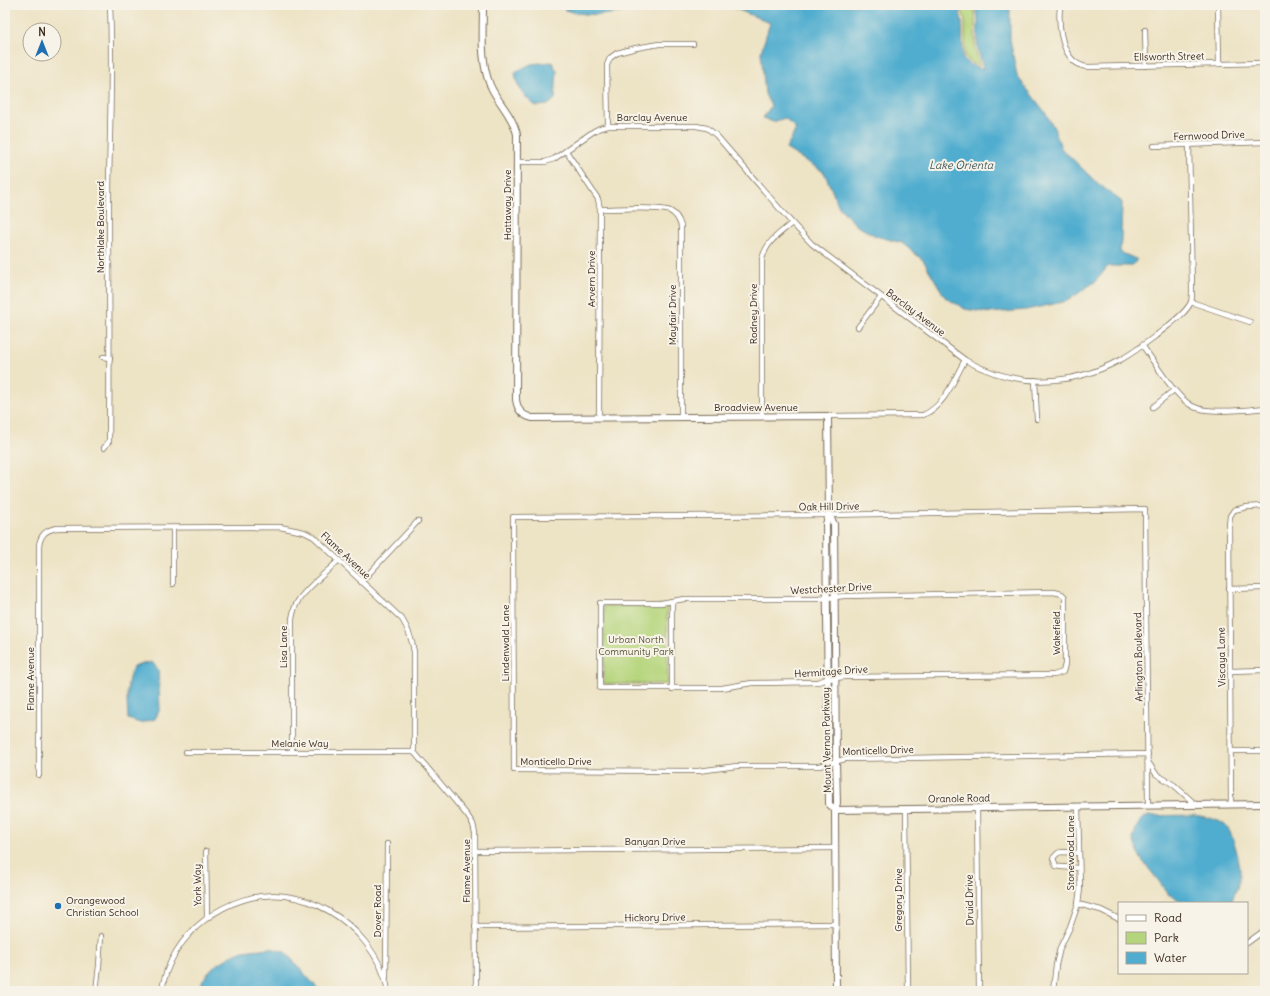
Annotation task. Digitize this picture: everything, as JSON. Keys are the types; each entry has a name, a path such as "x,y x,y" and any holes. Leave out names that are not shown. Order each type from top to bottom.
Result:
{"street":[{"name":"Northlake Boulevard","path":"104,448 109,441 110,5"},
{"name":"Hattaway Drive","path":"483,5 483,46 485,71 495,95 514,123 517,134 516,400 517,407 520,412"},
{"name":"Ellsworth Street","path":"1060,5 1059,17 1063,40 1069,57 1073,62 1080,66 1265,63"},
{"path":"1218,5 1219,64"},
{"path":"1145,30 1146,66"},
{"path":"608,126 607,65 610,58 617,53 644,46 659,44 693,44"},
{"name":"Barclay Avenue","path":"517,162 545,162 554,159 600,128 608,126 696,126 707,128 716,135 812,244 965,360 977,367 1000,376 1019,380 1061,380 1099,370 1121,359 1142,345 1174,320 1191,302"},
{"name":"Fernwood Drive","path":"1154,146 1265,142"},
{"path":"1189,144 1191,302 1250,322"},
{"name":"Arvern Drive","path":"566,151 598,199 600,209 599,417"},
{"name":"Mayfair Drive","path":"600,209 664,209 675,214 680,220 681,417"},
{"name":"Rodney Drive","path":"762,417 762,259 765,249 770,242 792,223"},
{"path":"858,327 881,297"},
{"path":"1142,345 1174,390 1185,402 1196,408 1209,410 1265,408"},
{"path":"103,358 110,358"},
{"name":"Broadview Avenue","path":"520,412 525,416 532,418 923,415 940,404 965,360"},
{"path":"1036,380 1037,419"},
{"path":"1153,407 1174,390"},
{"name":"Mount Vernon Parkway","path":"828,416 830,515 834,524 837,803 834,810 829,804 828,763 826,524 830,515"},
{"name":"Viscaya Lane","path":"1231,804 1229,589 1230,516 1234,510 1247,507 1265,506"},
{"name":"Oak Hill Drive","path":"513,517 830,515 1145,509"},
{"name":"Arlington Boulevard","path":"1145,509 1148,805"},
{"name":"Lindenwald Lane","path":"513,517 514,770"},
{"path":"361,582 418,521"},
{"name":"Flame Avenue","path":"39,775 39,545 40,538 44,532 57,528 280,527 304,532 314,537 339,560 402,619 408,628 412,639 414,652 414,752 467,814 473,824 475,833 476,991"},
{"path":"172,584 173,528"},
{"name":"Lisa Lane","path":"292,752 292,620 294,610 303,594 339,560"},
{"path":"1229,589 1265,588"},
{"name":"Westchester Drive","path":"600,688 600,602 661,603 684,599 818,600 844,596 1054,592 1062,594"},
{"name":"Wakefield","path":"1062,594 1065,600 1065,664 1063,672"},
{"path":"672,601 672,689"},
{"path":"1230,670 1265,670"},
{"name":"Hermitage Drive","path":"600,688 722,688 758,683 818,682 835,678 1054,675 1063,672"},
{"path":"1231,751 1265,751"},
{"name":"Melanie Way","path":"186,752 414,752"},
{"name":"Monticello Drive","path":"514,770 698,771 737,766 819,766 845,759 1148,754"},
{"path":"1148,762 1156,774 1174,784 1195,804"},
{"name":"Oranole Road","path":"834,810 1265,804"},
{"name":"Stonewood Lane","path":"1053,991 1056,965 1060,948 1070,927 1078,904 1080,889 1078,806"},
{"name":"Druid Drive","path":"977,808 979,991"},
{"name":"Gregory Drive","path":"906,809 908,991"},
{"path":"834,810 836,991"},
{"name":"Dover Road","path":"386,978 387,844"},
{"name":"Banyan Drive","path":"475,851 835,848"},
{"name":"York Way","path":"206,851 207,918"},
{"path":"1079,853 1061,852 1053,858 1056,866 1079,868"},
{"path":"162,991 168,966 174,954 193,929 207,918 234,903 251,898 284,896 302,900 321,907 338,916 357,932 370,949 386,978 388,991"},
{"path":"1078,904 1101,910 1118,918"},
{"name":"Hickory Drive","path":"476,927 836,924"},
{"path":"1248,942 1265,930"},
{"path":"96,991 100,966 101,936"}],"green space":[{"path":"960,5 971,5 975,12 975,49 980,66 972,63 965,57 965,19"},
{"name":"Urban North Community Park","path":"604,606 667,606 668,684 604,684"}],"water":[{"path":"563,5 656,5 610,14 588,14 565,10"},
{"name":"Lake Orienta","path":"727,5 958,5 962,20 963,59 972,66 983,69 977,44 978,15 974,5 1010,5 1010,39 1017,76 1045,112 1054,128 1061,148 1095,181 1122,202 1120,252 1138,260 1130,266 1108,266 1096,281 1067,301 1026,310 990,313 965,309 945,297 923,260 902,243 876,236 857,226 839,207 824,172 786,149 796,129 785,118 773,122 763,118 771,106 765,94 761,52 770,23"},
{"path":"552,62 557,71 555,99 548,105 536,106 522,92 517,83 515,72 531,64"},
{"path":"152,662 158,669 160,709 155,719 140,723 128,719 127,692 130,673 133,667"},
{"path":"1194,815 1217,820 1224,824 1230,833 1236,848 1240,871 1239,883 1231,902 1183,902 1168,894 1141,859 1133,840 1136,828 1142,819 1149,816"},
{"path":"271,948 285,952 320,991 201,991 202,981 213,967 238,952"}],"place":[{"name":"Orangewood Christian School","path":"58,906"}]}
